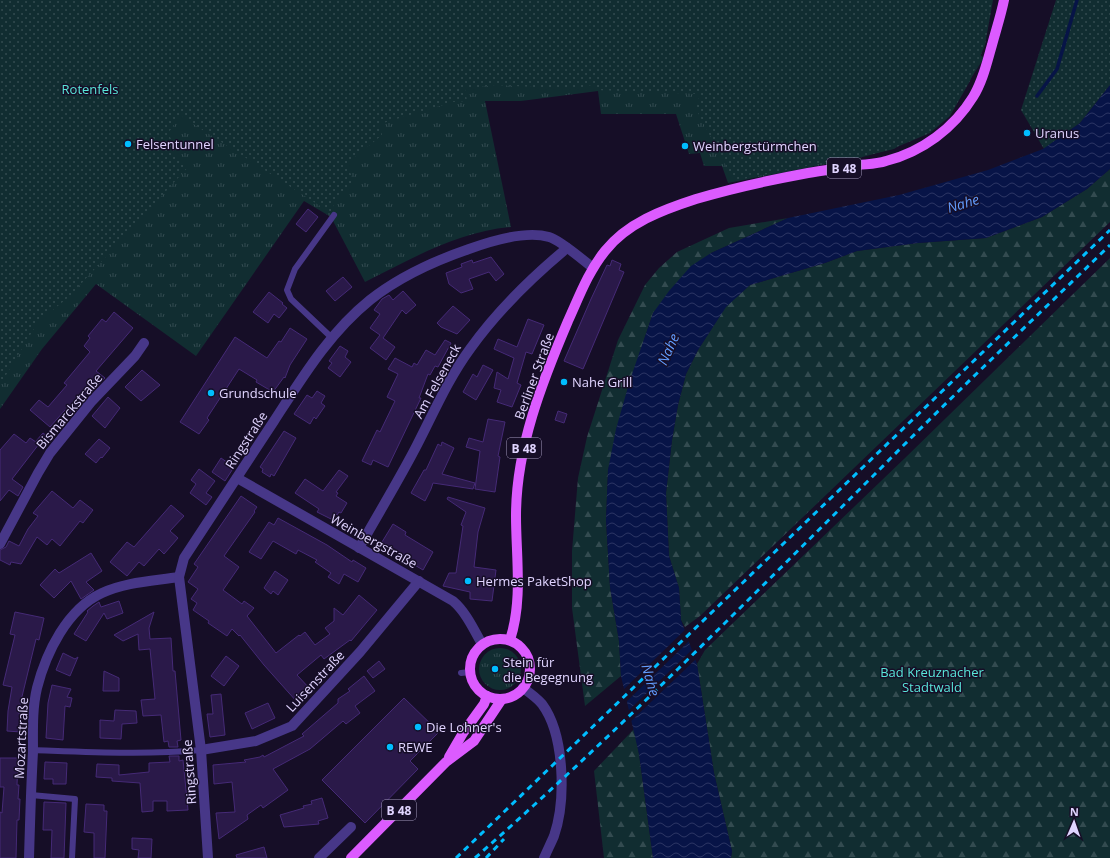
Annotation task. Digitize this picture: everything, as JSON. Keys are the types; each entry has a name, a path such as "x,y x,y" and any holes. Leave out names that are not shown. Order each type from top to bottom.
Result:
{"main road":[{"name":"B 48","path":"593,268 606,250 628,230 640,221 672,207 712,194 777,179 885,162 915,150 933,139 959,117 973,97 981,82 1004,0"},
{"name":"Berliner Straße","path":"510,640 515,624 518,581 516,516 517,498 526,442 540,390 551,361 593,268"},
{"path":"496,638 510,640 522,648 529,660 530,674 523,688 513,696 502,699 487,696 479,691 465,673 472,656 482,644 496,638"},
{"name":"B 48","path":"446,762 484,704 487,696"},
{"name":"B 48","path":"352,858 446,762 474,741 502,699"}],"street":[{"name":"Ringstraße","path":"208,858 201,750 179,577 184,558 319,353 354,315 379,293 412,274 454,254 499,240 530,235 550,237 559,242 593,268"},
{"name":"Am Felseneck","path":"359,548 401,475 455,371 470,349 486,327 506,305 567,248"},
{"name":"Bismarckstraße","path":"0,544 50,453 91,402 135,356 144,343"},
{"name":"Weinbergstraße","path":"237,478 419,581 458,605 482,644"},
{"name":"Mozartstraße","path":"29,858 33,715 42,669 51,650 73,615 83,604 100,594 116,588 179,577"},
{"name":"Luisenstraße","path":"201,750 256,741 292,726 360,652 419,581"},
{"path":"523,688 534,696 542,705 547,714 552,724 559,754 562,787 559,817 554,836 544,858"},
{"path":"319,858 351,827"}],"lane":[{"path":"332,338 291,299 287,290 295,269 334,215"},
{"path":"33,750 125,754 201,750"},
{"name":"Mozartstraße","path":"31,796 75,799 72,858"}],"green space":[{"name":"Rotenfels","path":"0,0 915,0 984,58 949,112 894,149 842,161 728,183 722,166 704,166 700,153 689,154 676,114 601,114 598,91 521,101 485,101 511,227 472,234 454,240 418,255 365,282 331,217 304,201 196,356 96,284 42,349 0,409"},
{"name":"Rotenfels","path":"0,0 993,0 985,45 970,81 950,116 930,133 892,149 855,159 835,160 734,181 696,109 700,94 596,90 595,84 576,89 495,85 465,89 467,101 453,102 380,124 382,135 348,163 353,183 336,197 331,213 181,116 168,133 173,143 175,156 189,166 70,296 38,322 0,385"},
{"path":"1056,0 1110,0 1110,85 1080,123 1044,149 1021,110"},
{"path":"1110,169 1110,222 700,616 685,627 681,620 679,588 669,556 666,493 672,440 678,405 686,374 698,350 726,306 750,285 825,263 857,251 918,243 986,238 1042,217 1087,189"},
{"path":"788,218 711,253 653,313 643,343 608,470 606,521 610,587 619,641 621,676 585,706 572,608 572,551 578,478 587,437 618,340 645,285 659,268 677,252 729,228"},
{"name":"Bad Kreuznacher Stadtwald","path":"1110,258 1110,858 731,858 732,851 714,773 697,664 705,650"},
{"path":"496,648 504,648 512,651 518,657 521,669 518,681 512,687 504,690 496,690 488,687 482,681 479,673 479,665 482,657 488,651"},
{"path":"634,729 639,754 653,858 604,858 594,771"}],"water":[{"name":"Nahe","path":"1110,85 1110,169 1087,189 1042,217 986,238 918,243 857,251 825,263 750,285 726,307 698,350 686,374 678,405 672,440 666,493 669,556 679,588 681,620 697,664 714,773 732,851 731,858 653,858 639,754 621,676 619,641 610,587 606,520 608,470 616,429 630,380 653,313 669,291 691,266 711,253 788,218 899,195 988,170 1043,149 1080,123"}],"pier":[{"path":"687,628 691,639 625,703 622,691"},
{"path":"694,648 697,658 630,722 628,711"}],"building":[{"path":"308,209 318,217 306,232 296,224"},
{"path":"491,257 504,274 496,281 489,272 469,279 473,289 461,293 449,284 446,273 462,267 461,264 472,260 473,263"},
{"path":"612,260 621,264 619,270 624,272 583,369 564,361 607,265 610,266"},
{"path":"343,277 352,287 335,301 326,291"},
{"path":"403,291 416,305 406,314 402,310 383,338 395,347 386,360 370,348 380,335 370,328 380,314 374,310 382,299 389,295 393,300"},
{"path":"269,292 287,308 279,318 274,314 268,323 253,312"},
{"path":"453,306 470,320 457,334 441,327 437,323"},
{"path":"114,312 133,328 96,371 105,378 98,385 93,385 76,405 79,407 72,416 65,410 50,427 30,410 39,400 48,407 67,385 64,383 90,352 84,346 90,338 88,336 102,319 106,322"},
{"path":"528,319 544,325 532,354 526,352 517,383 521,385 512,407 497,402 501,390 494,388 497,372 508,379 514,358 494,349 498,339 517,347"},
{"path":"290,328 307,339 290,365 285,378 284,377 273,392 256,382 257,380 239,369 207,418 209,420 199,434 180,422 235,337 267,358 279,341 281,342"},
{"path":"445,340 451,343 438,367 435,366 430,375 428,374 419,398 421,398 388,467 373,460 371,465 362,461 377,430 380,432 395,401 387,397 398,374 388,369 395,358 412,367 414,363 417,365 426,350 435,355"},
{"path":"340,346 348,351 345,357 351,362 340,377 328,368 332,363 329,361"},
{"path":"483,365 493,370 476,400 463,392 473,374 477,377"},
{"path":"142,370 160,385 141,401 125,387"},
{"path":"317,391 325,396 321,403 325,406 316,419 314,417 310,424 294,414 307,395 312,398"},
{"path":"108,397 120,408 105,428 92,416"},
{"path":"558,411 567,414 564,423 555,420"},
{"path":"488,419 505,422 498,456 500,457 495,492 475,489 480,451 466,447 469,438 483,442"},
{"path":"284,431 296,438 274,476 271,474 270,477 262,472 263,469 260,467"},
{"path":"43,433 52,440 44,448 36,441"},
{"path":"14,434 26,443 30,438 39,444 12,479 23,487 18,496 9,490 0,501 0,450"},
{"path":"99,439 110,448 96,463 85,454"},
{"path":"442,442 454,448 442,474 475,483 473,489 433,483 425,501 411,493 424,470 426,470 438,444 441,446"},
{"path":"221,458 234,467 225,481 212,472"},
{"path":"199,469 215,481 206,493 212,497 206,505 190,493 196,484 191,480"},
{"path":"339,470 348,476 336,492 338,493 336,496 347,503 341,513 339,512 337,515 335,513 331,519 317,512 319,509 295,493 305,479 323,491"},
{"path":"52,491 73,508 80,500 93,510 83,523 80,521 60,546 52,539 47,545 37,537 21,564 11,562 10,565 0,560 0,550 6,547 9,541 19,546 28,529 38,516 33,513"},
{"path":"241,496 257,507 224,556 239,567 223,590 242,604 244,601 254,608 247,616 276,653 305,632 315,645 330,634 325,628 334,621 334,608 343,615 359,595 377,610 351,641 350,640 324,659 321,655 297,675 311,690 297,702 240,635 239,636 232,629 227,636 208,623 209,621 193,610 197,603 191,599 198,589 188,582 198,567 194,564"},
{"path":"448,497 485,508 478,532 474,567 496,570 492,601 470,599 470,592 443,586 449,573 456,573 463,526 461,525 466,512 447,499"},
{"path":"171,505 184,516 170,531 178,538 164,554 159,549 144,566 139,562 127,576 110,562 127,542 134,547"},
{"path":"278,518 327,545 352,562 353,560 366,568 358,582 344,574 339,584 328,577 331,573 315,562 317,560 298,550 296,554 273,541 261,559 249,552 269,522 274,525"},
{"path":"393,524 406,532 405,535 433,552 423,570 408,561 409,558 382,542"},
{"path":"91,553 102,571 86,582 94,590 81,599 71,581 54,598 40,585 55,569 59,573"},
{"path":"275,571 288,580 278,595 273,591 271,594 264,588"},
{"path":"119,601 123,613 107,619 104,613 86,641 74,634 88,612 87,611 93,606 99,602 101,607"},
{"path":"15,612 44,618 39,640 36,639 18,713 22,714 21,732 7,731 8,711 12,687 3,685 15,635 10,634"},
{"path":"154,612 149,628 150,639 171,638 173,671 175,671 181,740 177,741 178,747 169,747 168,741 164,742 161,715 143,716 141,700 155,699 150,649 139,650 138,634 123,641 114,635"},
{"path":"63,653 75,659 78,657 70,676 56,670"},
{"path":"226,656 239,666 224,686 211,676"},
{"path":"379,661 385,669 373,678 367,671"},
{"path":"104,671 119,678 119,691 103,691"},
{"path":"364,676 375,691 355,706 360,713 346,724 343,721 310,749 273,769 288,790 263,808 261,805 247,815 248,819 219,839 216,813 235,812 232,782 214,784 213,765 246,762 244,760 263,755 264,757 304,736 302,734 338,703 338,699 350,691 348,689"},
{"path":"52,685 71,689 67,697 72,698 70,707 65,706 63,740 46,738 48,703"},
{"path":"221,694 225,735 210,737 207,714 213,714 211,695"},
{"name":"REWE","path":"404,698 439,732 410,761 418,769 365,823 322,780"},
{"path":"268,703 275,718 252,729 245,713"},
{"path":"115,710 136,711 137,723 122,724 121,739 100,738 100,720 114,721"},
{"path":"169,756 179,756 179,761 183,760 188,810 167,811 167,801 153,801 153,811 142,812 140,783 112,781 112,778 96,777 97,764 119,765 119,775 149,772 149,763 170,762"},
{"path":"0,758 18,758 17,785 19,785 18,799 20,799 19,820 17,820 16,858 0,858 0,812 2,813 4,787 0,787"},
{"path":"45,762 67,763 66,784 53,784 53,779 44,779"},
{"path":"322,798 328,818 318,821 319,824 284,827 280,815 304,808 303,806 312,804 311,801"},
{"path":"44,802 66,803 64,858 51,858 52,830 43,830"},
{"path":"86,804 104,805 104,811 107,811 105,858 94,858 94,833 84,832"},
{"path":"132,838 152,839 151,858 138,858 139,850 132,849"},
{"path":"264,847 267,858 237,858 236,855"}],"waterway":[{"path":"1037,96 1057,69 1077,0"}],"railway":[{"path":"456,858 1110,230"},
{"path":"475,858 630,715 1110,245"},
{"path":"486,858 504,839"}],"place":[{"name":"Uranus","path":"1027,133"},
{"name":"Felsentunnel","path":"128,144"},
{"name":"Weinbergstürmchen","path":"685,146"},
{"name":"Nahe Grill","path":"564,382"},
{"name":"Grundschule","path":"211,393"},
{"name":"Hermes PaketShop","path":"468,581"},
{"name":"Stein für die Begegnung","path":"495,669"},
{"name":"Die Lohner's","path":"418,727"},
{"name":"REWE","path":"390,747"}]}
